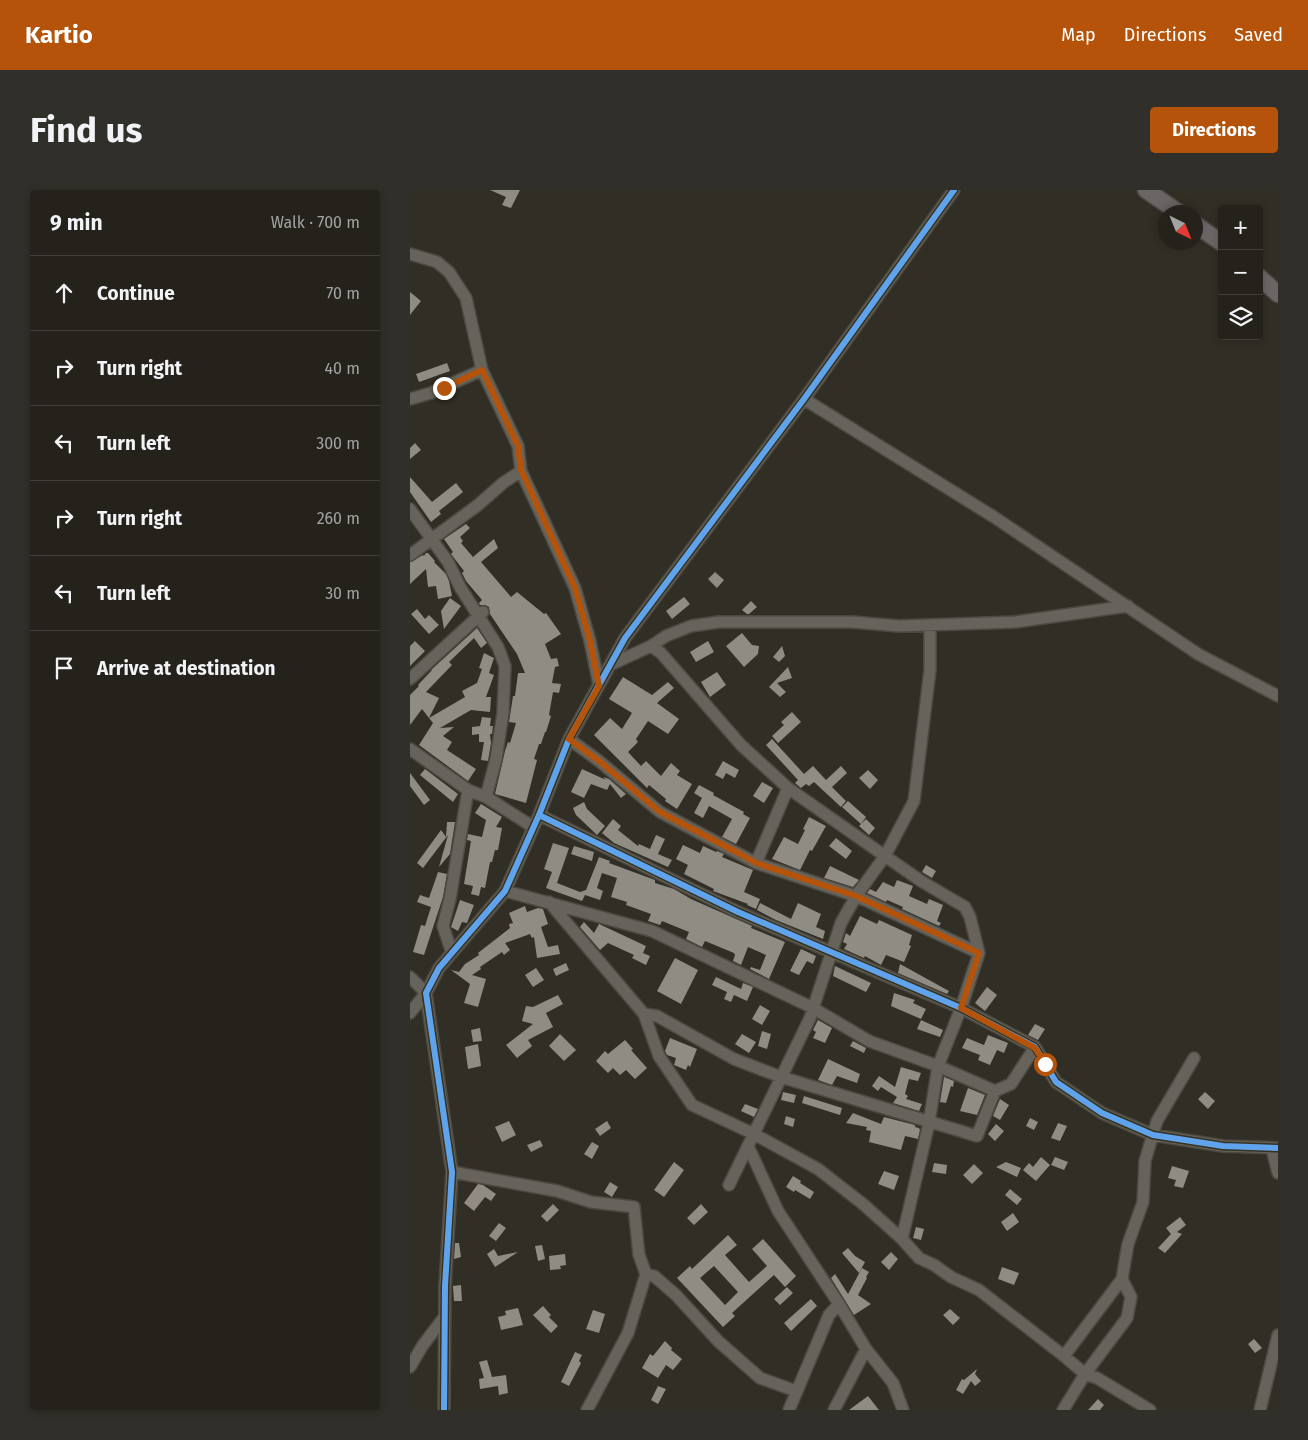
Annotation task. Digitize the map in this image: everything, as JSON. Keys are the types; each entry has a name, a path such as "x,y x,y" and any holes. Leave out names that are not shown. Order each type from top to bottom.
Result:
{"highway":[{"path":"1146,190 1168,205"},
{"path":"1203,230 1218,240"},
{"path":"1263,280 1278,294"}],"street":[{"path":"410,1013 426,993 440,968 504,891 540,815 569,739 626,638 804,399 954,190"},
{"path":"410,254 436,262 450,272 466,298 482,370 518,446 521,470 575,588 590,641 599,686"},
{"path":"410,399 440,390 482,370"},
{"path":"804,399 994,517 1198,654 1278,696"},
{"path":"410,555 478,505 502,483 521,470"},
{"path":"410,509 448,562 460,587 481,615 498,647 505,666 503,713 499,741 486,797"},
{"path":"610,665 651,646 666,636 691,626 719,622 852,622 899,626 1015,622 1128,606"},
{"path":"410,679 481,615"},
{"path":"729,1185 813,1008 841,923 856,896 885,856 914,801 930,670 930,625"},
{"path":"651,646 661,653 741,745 788,788 921,881 965,907 970,917 979,953 961,1008 938,1066 929,1123 902,1239"},
{"path":"569,739 599,761 660,812 756,863 856,896 979,953"},
{"path":"410,749 468,790 486,797 533,827"},
{"path":"756,863 788,788"},
{"path":"452,953 443,926 450,899 468,790"},
{"path":"540,815 738,912 961,1008 1035,1048 1056,1082 1102,1113 1154,1135 1223,1146 1275,1149 1278,1173"},
{"path":"504,891 652,931 813,1008 869,1041 938,1066 995,1091"},
{"path":"549,902 644,1014 659,1056 692,1105 754,1134 818,1170 863,1204 902,1239 919,1258 934,1265 951,1277 979,1290 1085,1374 1097,1378 1150,1410"},
{"path":"410,977 426,993 452,1172 445,1286 444,1410"},
{"path":"644,1014 656,1016 734,1059 781,1077 977,1136 995,1091 1011,1084 1035,1048"},
{"path":"1064,1356 1122,1278 1128,1244 1143,1202 1145,1161 1157,1121 1194,1058"},
{"path":"748,1146 778,1210 866,1349 893,1383 903,1410"},
{"path":"452,1172 557,1191 591,1202 634,1207 639,1255 646,1274 628,1333 588,1410"},
{"path":"646,1274 654,1276 676,1294 718,1341 760,1378 796,1391"},
{"path":"1063,1410 1085,1374 1127,1318 1131,1297 1122,1278"},
{"path":"789,1410 829,1315 839,1304"},
{"path":"410,1367 422,1344 445,1316"},
{"path":"1260,1410 1278,1335"},
{"path":"834,1410 866,1349"}],"building":[{"path":"490,190 520,190 511,208 502,205 506,197"},
{"path":"410,292 421,301 410,315"},
{"path":"447,363 450,371 419,382 416,374"},
{"path":"415,443 421,450 410,459 410,448"},
{"path":"410,477 432,502 456,483 463,492 439,511 441,514 431,522 410,492"},
{"path":"466,524 470,528 460,537 463,541 461,543 473,557 494,539 498,548 481,562 511,597 517,592 544,614 546,613 561,634 545,644 551,659 557,658 559,666 555,667 552,683 561,684 559,693 553,692 549,715 551,716 534,759 537,760 526,803 495,794 505,751 508,742 510,743 516,723 509,722 518,673 525,673 517,654 490,614 489,607 480,605 479,603 482,600 466,581 462,573 464,571 451,554 453,552 444,539"},
{"path":"426,553 446,574 452,596 438,599 436,586 428,587 426,569 410,584 410,562 424,556"},
{"path":"715,572 724,580 717,588 708,579"},
{"path":"684,597 690,604 672,619 666,611"},
{"path":"450,598 461,606 444,629 441,611"},
{"path":"751,601 757,607 747,614 742,610"},
{"path":"417,609 425,619 429,615 439,625 429,634 411,614"},
{"path":"477,628 487,643 481,648 474,638 449,662 452,665 426,692 439,698 429,718 422,709 410,725 410,695 431,670"},
{"path":"742,633 752,645 759,646 758,654 744,667 726,646"},
{"path":"415,641 425,651 410,666 410,646"},
{"path":"708,641 714,652 696,662 690,652"},
{"path":"782,646 785,656 779,662 773,657"},
{"path":"484,653 494,658 489,673 494,675 486,697 491,697 490,712 471,710 440,728 454,727 443,736 452,742 447,750 476,769 468,781 419,745 433,723 429,718 465,697 462,691 477,683 482,669 479,668"},
{"path":"788,667 792,678 777,683 786,692 780,697 769,687"},
{"path":"717,672 726,685 710,697 701,682"},
{"path":"623,677 652,695 668,682 674,688 657,703 679,719 668,734 648,721 636,739 638,742 628,752 641,766 646,761 661,776 671,763 680,771 677,775 692,784 677,809 665,801 666,799 649,785 647,788 594,735 610,718 622,729 632,713 609,699"},
{"path":"792,712 801,722 778,743 772,736 784,725 781,722"},
{"path":"482,717 491,718 490,726 493,726 492,734 490,734 491,743 488,761 481,760 484,742 479,742 479,734 472,735 472,727 480,726"},
{"path":"772,739 804,774 813,766 826,780 841,766 847,773 832,787 846,801 841,807 814,782 809,786 806,784 801,788 795,783 798,780 766,745"},
{"path":"723,761 739,770 735,778 726,773 723,779 715,775"},
{"path":"425,769 458,794 453,802 420,775"},
{"path":"582,769 606,780 603,777 609,779 626,794 621,798 610,784 607,790 591,784 584,798 571,792"},
{"path":"868,770 878,780 870,789 859,778"},
{"path":"410,773 430,800 424,805 410,786"},
{"path":"762,782 773,788 764,803 753,796"},
{"path":"699,785 744,812 743,814 750,818 736,844 722,837 732,819 709,806 703,818 694,813 702,798 694,793"},
{"path":"848,801 866,817 861,824 842,807"},
{"path":"584,802 587,809 605,826 597,835 576,815 573,808"},
{"path":"481,804 502,817 496,827 502,828 498,850 495,850 492,862 490,862 485,888 481,887 479,896 471,894 473,886 464,884 471,841 467,840 468,834 482,837 486,820 475,813"},
{"path":"809,817 826,826 812,851 810,850 800,870 772,859 784,837 798,844"},
{"path":"613,819 621,826 618,830 638,846 639,844 650,849 656,835 665,839 658,854 672,860 668,867 614,843 602,833"},
{"path":"866,819 875,828 869,835 859,826"},
{"path":"447,822 455,822 450,854 439,867 448,835 423,868 417,863 441,830 446,837"},
{"path":"836,838 852,851 846,859 829,846"},
{"path":"553,843 569,848 557,883 580,892 586,890 599,857 610,861 609,863 655,880 655,883 674,889 691,899 752,926 751,928 785,942 769,979 750,969 751,967 760,970 766,955 748,947 741,965 733,961 734,953 705,941 702,947 686,939 689,932 662,921 660,925 648,921 651,914 626,905 627,902 611,897 617,878 602,873 597,888 603,891 600,900 585,895 582,901 546,888 552,872 544,869"},
{"path":"683,845 700,853 703,846 717,851 724,854 722,857 753,870 744,892 760,899 756,909 748,904 713,891 714,889 684,874 688,865 676,859"},
{"path":"574,846 594,852 592,861 571,854"},
{"path":"926,865 936,871 932,878 922,872"},
{"path":"830,866 859,880 853,887 824,878"},
{"path":"438,872 447,874 443,897 424,955 413,952 421,925 425,926 431,907 417,902 420,895 429,898"},
{"path":"897,880 913,886 909,896 927,904 929,899 943,905 937,921 941,923 939,926 902,909 903,907 887,900 886,902 867,893 870,889 876,892 883,882 894,887"},
{"path":"460,900 474,905 467,923 462,922 458,931 451,927"},
{"path":"760,903 791,919 798,903 821,914 816,927 825,931 823,939 776,920 757,910"},
{"path":"525,906 527,912 538,908 543,909 548,924 541,927 548,947 558,945 560,954 537,958 534,937 532,938 530,934 505,943 510,950 504,955 502,952 472,975 486,979 478,1007 464,1003 470,984 451,970 459,972 465,964 479,955 478,953 510,928 509,924 513,923 509,913"},
{"path":"860,916 877,924 879,920 912,935 909,945 911,946 904,962 886,955 881,965 865,956 864,958 844,949 847,944 843,942 846,933 850,936"},
{"path":"584,922 594,933 599,924 646,946 643,953 650,956 646,965 632,958 634,955 608,943 600,950 580,927"},
{"path":"801,949 816,956 813,964 807,961 799,975 790,971"},
{"path":"675,958 698,970 681,1004 657,991"},
{"path":"566,963 569,970 556,976 553,969"},
{"path":"900,964 949,991 947,994 898,973"},
{"path":"835,966 871,983 866,992 833,976"},
{"path":"536,968 544,980 533,987 525,975"},
{"path":"716,977 741,989 743,983 753,987 747,1001 734,995 731,1002 724,999 727,992 712,985"},
{"path":"987,987 997,995 985,1011 975,1003"},
{"path":"894,993 915,1000 913,1003 926,1009 921,1019 891,1006"},
{"path":"558,995 563,1004 546,1013 553,1027 528,1040 532,1046 517,1058 506,1045 533,1024 522,1021 526,1006 533,1007"},
{"path":"760,1005 770,1011 762,1025 752,1019"},
{"path":"818,1020 832,1028 825,1043 813,1038 816,1032 813,1030"},
{"path":"921,1020 943,1030 940,1037 917,1029"},
{"path":"1035,1024 1045,1029 1038,1040 1028,1035"},
{"path":"480,1028 482,1041 473,1042 471,1030"},
{"path":"762,1031 771,1034 767,1049 758,1046"},
{"path":"560,1034 576,1050 564,1061 549,1046"},
{"path":"742,1034 756,1042 749,1053 735,1044"},
{"path":"988,1035 1008,1043 1004,1053 997,1050 990,1065 978,1060 980,1055 962,1048 967,1038 984,1045"},
{"path":"670,1038 697,1049 690,1067 688,1065 686,1070 674,1065 676,1058 667,1055 665,1051"},
{"path":"625,1040 647,1068 635,1079 626,1070 620,1075 613,1068 608,1073 596,1061 605,1051 608,1054"},
{"path":"853,1041 866,1048 864,1053 850,1046"},
{"path":"478,1044 481,1066 468,1069 465,1047"},
{"path":"828,1059 860,1074 857,1083 837,1076 832,1085 818,1080"},
{"path":"901,1067 921,1073 918,1081 909,1079 905,1094 908,1096 906,1099 922,1104 919,1111 893,1103 897,1097 881,1087 878,1091 872,1086 879,1076 895,1087"},
{"path":"944,1077 954,1081 946,1103 940,1102"},
{"path":"968,1088 985,1095 977,1115 960,1111"},
{"path":"783,1092 796,1095 794,1103 781,1100"},
{"path":"1205,1092 1215,1101 1208,1109 1198,1099"},
{"path":"804,1096 842,1108 840,1115 802,1103"},
{"path":"1000,1099 1009,1105 1000,1120 993,1116"},
{"path":"745,1104 758,1109 754,1117 741,1111"},
{"path":"853,1113 881,1124 884,1117 915,1125 920,1130 918,1139 905,1136 901,1150 869,1142 871,1131 866,1130 867,1127 846,1123"},
{"path":"786,1116 795,1119 793,1127 784,1124"},
{"path":"1030,1118 1038,1122 1034,1130 1026,1126"},
{"path":"509,1121 516,1135 502,1142 495,1127"},
{"path":"607,1121 611,1128 600,1136 595,1129"},
{"path":"1058,1123 1067,1126 1060,1141 1051,1138"},
{"path":"996,1124 1004,1131 995,1141 988,1134"},
{"path":"540,1140 543,1146 531,1152 527,1145"},
{"path":"592,1142 599,1146 592,1159 584,1154"},
{"path":"1041,1157 1050,1165 1036,1181 1023,1170 1029,1163 1033,1167"},
{"path":"1055,1157 1068,1162 1064,1170 1051,1165"},
{"path":"674,1162 684,1170 664,1197 654,1190"},
{"path":"1006,1162 1021,1168 1017,1177 996,1167"},
{"path":"934,1163 947,1165 946,1174 932,1172"},
{"path":"974,1164 983,1173 972,1184 963,1175"},
{"path":"1172,1166 1189,1171 1183,1188 1174,1186 1176,1180 1168,1178"},
{"path":"884,1171 899,1176 894,1190 878,1184"},
{"path":"793,1176 814,1192 810,1199 786,1187"},
{"path":"610,1182 618,1187 612,1197 604,1192"},
{"path":"478,1184 483,1185 496,1194 491,1201 485,1197 474,1211 464,1203"},
{"path":"1010,1189 1022,1199 1017,1205 1005,1195"},
{"path":"553,1204 559,1210 547,1222 541,1216"},
{"path":"701,1204 708,1212 694,1225 687,1218"},
{"path":"1013,1213 1019,1222 1007,1231 1001,1222"},
{"path":"1180,1217 1186,1225 1177,1232 1182,1234 1165,1253 1158,1248 1171,1234 1166,1228"},
{"path":"499,1223 506,1228 496,1241 489,1236"},
{"path":"916,1227 924,1229 921,1240 913,1238"},
{"path":"728,1235 737,1245 725,1255 749,1282 767,1266 752,1249 763,1239 796,1276 785,1287 774,1275 732,1313 735,1316 723,1327 677,1278 690,1266 692,1269","holes":["714,1266 738,1292 725,1305 700,1278"]},
{"path":"455,1243 459,1243 461,1257 454,1259"},
{"path":"542,1245 545,1259 538,1261 535,1246"},
{"path":"848,1248 855,1256 865,1262 859,1273 842,1253"},
{"path":"494,1249 498,1256 518,1252 495,1267 487,1254"},
{"path":"891,1252 898,1259 889,1270 881,1262"},
{"path":"565,1254 566,1265 560,1266 561,1269 550,1270 549,1256"},
{"path":"1002,1267 1019,1273 1014,1285 998,1279"},
{"path":"862,1268 869,1272 858,1295 871,1304 854,1315 831,1278 835,1274 848,1294"},
{"path":"461,1285 462,1301 454,1301 453,1286"},
{"path":"787,1287 793,1293 780,1305 774,1299"},
{"path":"811,1299 817,1306 791,1331 784,1323"},
{"path":"543,1306 551,1315 549,1317 558,1326 551,1333 533,1315"},
{"path":"518,1308 523,1325 501,1330 498,1317 506,1315 505,1311"},
{"path":"950,1309 960,1318 953,1325 943,1315"},
{"path":"593,1310 605,1314 599,1333 586,1329"},
{"path":"1254,1339 1262,1348 1255,1353 1248,1344"},
{"path":"665,1341 672,1348 671,1350 682,1359 673,1370 666,1365 658,1378 642,1368 650,1354 653,1356"},
{"path":"575,1352 582,1355 579,1361 581,1363 569,1386 561,1382"},
{"path":"487,1360 492,1377 506,1375 508,1393 499,1395 498,1386 480,1389 479,1379 484,1378 479,1362"},
{"path":"977,1369 975,1374 981,1381 975,1386 971,1381 963,1394 956,1390 962,1379 964,1380"},
{"path":"658,1386 666,1389 658,1404 651,1400"},
{"path":"868,1396 879,1410 849,1410"},
{"path":"1098,1399 1104,1405 1100,1410 1088,1410"}],"cycle path":[{"path":"444,1410 445,1286 452,1172 426,993 439,968 505,891 539,815 569,739 625,638 804,399 954,190"},
{"path":"539,815 738,912 961,1008 1035,1047 1056,1082 1102,1113 1153,1135 1223,1146 1278,1148"}],"route":[{"path":"444,388 482,370 518,446 521,470 575,588 590,641 599,686 569,739 599,761 660,812 756,863 856,896 979,953 961,1008 1035,1048 1045,1064"}]}
